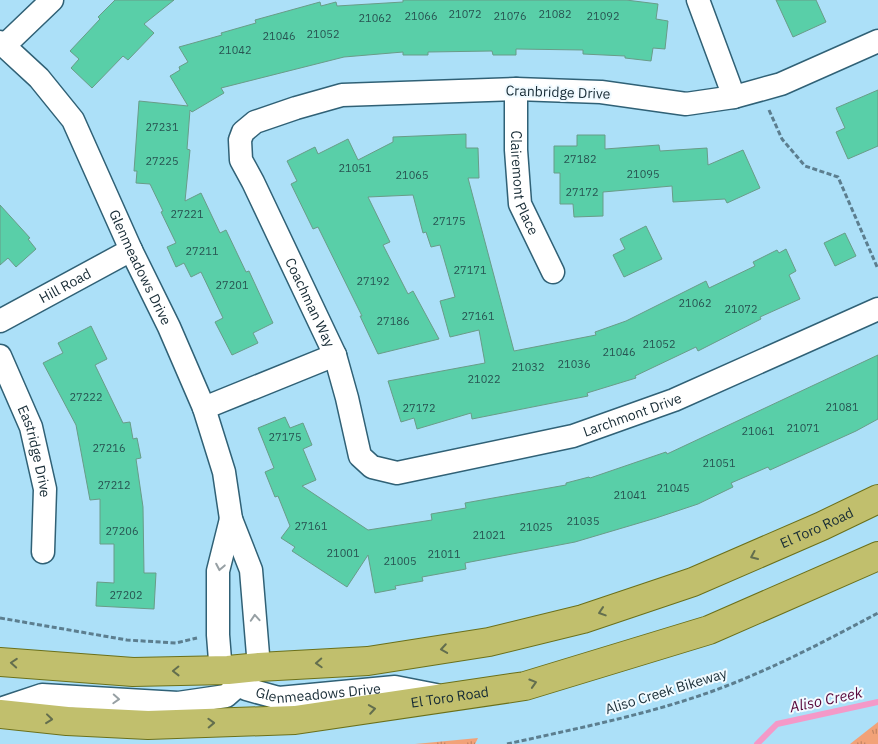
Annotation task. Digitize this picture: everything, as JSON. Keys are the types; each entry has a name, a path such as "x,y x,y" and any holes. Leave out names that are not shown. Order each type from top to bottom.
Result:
{"main road":[{"name":"El Toro Road","path":"0,662 133,672 243,673 368,661 489,642 583,619 693,582 878,500"},
{"name":"El Toro Road","path":"0,714 67,721 148,726 296,720 525,686 709,630 878,556"}],"street":[{"path":"2,44 52,0"},
{"path":"698,0 734,97"},
{"name":"Cranbridge Drive","path":"240,140 243,132 255,122 342,95 516,89 601,92 686,104 734,97 781,84 878,41"},
{"name":"Glenmeadows Drive","path":"2,44 39,78 73,120 130,250 169,327 204,408 224,472 231,519 251,570 243,673 246,689 278,698 395,687 451,697"},
{"name":"Clairemont Place","path":"516,89 516,150 520,204 553,272"},
{"name":"Coachman Way","path":"240,140 240,160 254,182 335,355 360,456 372,467"},
{"name":"Hill Road","path":"0,321 130,250"},
{"name":"Larchmont Drive","path":"372,467 397,473 573,436 674,400 878,309"},
{"path":"204,408 335,355"},
{"name":"Eastridge Drive","path":"0,356 31,427 45,489 43,552"},
{"name":"Glenmeadows Drive","path":"231,519 218,571 218,635 220,660 243,673"},
{"name":"El Toro Road","path":"0,709 42,695 178,703 226,696 243,673"}],"path":[{"path":"763,89 770,115 782,139 804,166 838,177 878,269"},
{"name":"Aliso Creek Bikeway","path":"507,744 589,726 677,702 734,683 790,658 878,614"},
{"path":"0,618 128,640 176,643 202,636"}],"green space":[{"path":"878,722 878,744 850,744"},
{"path":"478,738 475,744 415,744"}],"building":[{"path":"115,0 174,0 144,24 154,33 128,60 123,56 92,88 71,68 79,59 70,51"},
{"path":"403,0 626,0 658,4 656,19 668,21 665,49 653,48 651,61 625,58 625,56 583,54 583,50 516,49 516,55 493,55 492,51 428,52 428,55 403,55 403,52 344,57 221,88 224,93 192,112 190,110 187,149 190,150 185,201 201,193 220,233 226,230 246,272 249,271 273,323 253,333 258,343 232,355 215,322 223,318 201,272 191,277 184,263 176,267 167,247 176,243 161,212 163,211 150,184 136,183 137,171 134,171 139,101 188,106 170,76 180,70 179,67 188,62 179,47 256,23 255,20 320,2 321,6 336,2 337,6 403,2"},
{"path":"776,0 816,0 826,22 793,37"},
{"path":"878,90 878,146 848,159 836,132 845,128 836,108"},
{"path":"466,134 466,148 478,148 479,178 468,178 514,351 596,335 595,332 626,321 706,281 709,288 755,266 753,262 777,250 779,253 786,249 796,271 789,275 800,299 760,317 761,319 698,351 696,347 635,376 636,378 587,393 588,396 472,419 471,413 417,429 414,418 401,422 388,381 485,363 479,330 450,337 440,301 455,297 440,245 431,247 426,232 423,233 413,195 368,197 390,242 383,245 408,294 413,291 439,339 378,354 360,316 362,316 318,227 313,229 291,184 297,181 287,161 315,147 318,154 348,139 358,160 393,142 393,137"},
{"path":"577,135 605,135 605,149 659,145 660,151 707,148 708,165 743,150 760,188 727,203 725,199 673,202 672,186 603,192 603,216 574,217 573,204 560,204 560,173 554,173 554,146 577,146"},
{"path":"0,205 30,238 28,239 36,249 16,267 8,258 0,265"},
{"path":"646,226 662,259 624,277 613,255 625,249 620,239"},
{"path":"845,233 856,256 835,266 824,243"},
{"path":"91,326 107,359 95,365 123,423 130,422 133,439 137,438 141,458 136,459 143,507 144,573 156,573 154,609 96,606 97,582 114,583 114,544 100,544 100,499 90,500 76,425 43,363 63,353 58,343"},
{"path":"878,355 878,419 770,470 768,467 731,483 733,487 698,504 656,518 575,542 465,563 466,569 422,577 423,581 395,586 396,589 375,593 368,555 347,587 292,551 295,547 281,538 290,526 278,496 275,497 265,472 274,468 258,428 285,417 290,428 303,423 312,445 303,449 316,480 302,486 368,530 432,520 431,514 466,508 465,503 566,485 566,483 590,478 666,452 667,454"}],"waterway":[{"name":"Aliso Creek","path":"757,744 777,724 878,702"}]}
